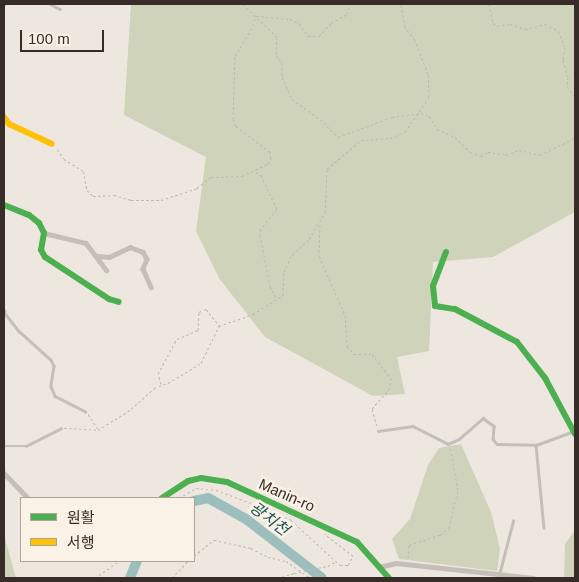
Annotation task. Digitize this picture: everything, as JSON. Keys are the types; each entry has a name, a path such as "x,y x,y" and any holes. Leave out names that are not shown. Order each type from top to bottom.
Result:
{"street":[{"path":"4,118 9,124 52,144"},
{"path":"4,205 29,215 39,223 44,233 41,250 45,257 109,299 119,302"},
{"path":"44,233 75,238 86,243 106,270"},
{"path":"97,256 109,257 130,247 143,252 147,259 144,269 151,286"},
{"path":"446,252 433,286 435,306 455,309 517,342 545,378 574,433"},
{"path":"4,473 27,497"},
{"name":"Manin-ro","path":"163,497 188,480 212,478 265,498 357,542 389,578"},
{"path":"382,578 380,568 396,563 533,578"}],"lane":[{"path":"50,4 60,9"},
{"path":"4,312 18,332 51,360 54,366 51,386 55,396 86,411"},
{"path":"378,431 413,426 450,444 483,418 494,426 493,439 497,444 536,445 574,433"},
{"path":"4,446 26,446 61,428"},
{"path":"536,445 544,528"},
{"path":"499,574 513,521"}],"path":[{"path":"243,4 277,37 276,55 282,63 282,77 292,100 320,119 338,136 392,117 425,114 437,129 455,137 470,152 481,156 488,152 506,155 519,150 540,155 575,138"},
{"path":"255,16 290,19 299,23 308,36 319,36 331,22 347,14 350,4"},
{"path":"61,428 98,430 131,410 162,384 201,363 219,326 253,314 269,302 278,300 285,292 284,272 292,255 320,224 325,212 325,176 330,166 361,140 390,138 404,132 415,115 426,104 431,87 415,40 405,27 401,4"},
{"path":"488,4 493,23 497,26 510,24 524,28 544,24 558,31 565,47 563,60 568,77 566,86 575,97"},
{"path":"52,144 64,159 83,171 87,190 99,197 114,195 131,200 161,200 197,188 211,176 242,176 256,172 271,161 270,152 236,126 233,119 235,56 253,26 255,16"},
{"path":"256,172 261,175 276,206 276,213 261,229 260,234 270,286 278,300"},
{"path":"320,224 319,256 344,315 348,346 354,354 372,354 391,378 390,388 372,409 378,431"},
{"path":"162,384 158,374 178,339 198,330 199,312 206,309 219,326"},
{"path":"86,411 98,430"},
{"path":"409,565 406,553 409,545 440,534 449,528 458,490 450,444"},
{"path":"181,497 196,488 216,490 262,506 290,520 336,562 348,565 353,556 326,535 324,525"},
{"path":"195,555 214,540 251,548 268,557 286,561 310,578"},
{"path":"95,578 118,562"},
{"path":"172,578 187,562"},
{"path":"277,578 328,566 336,562"}],"green space":[{"path":"131,4 574,4 575,212 493,257 433,262 429,351 397,357 405,394 373,396 265,337 219,278 196,231 206,157 124,115"},
{"path":"461,444 491,512 500,549 497,571 399,559 392,539 410,519 428,465 439,448"},
{"path":"575,530 575,578 564,578 565,544"},
{"path":"4,534 7,546 16,578 4,578"}],"waterway":[{"name":"광치천","path":"195,501 208,498 246,519 322,578"},
{"name":"광치천","path":"130,578 137,562"}],"traffic: fast":[{"path":"4,205 29,215 39,223 44,233 41,250 45,257 109,299 119,302"},
{"path":"446,252 433,286 435,306 455,309 517,342 545,378 575,434"},
{"path":"164,497 188,481 201,478 227,482 357,542 389,578"}],"traffic: slow":[{"path":"4,117 9,124 52,144"}]}
